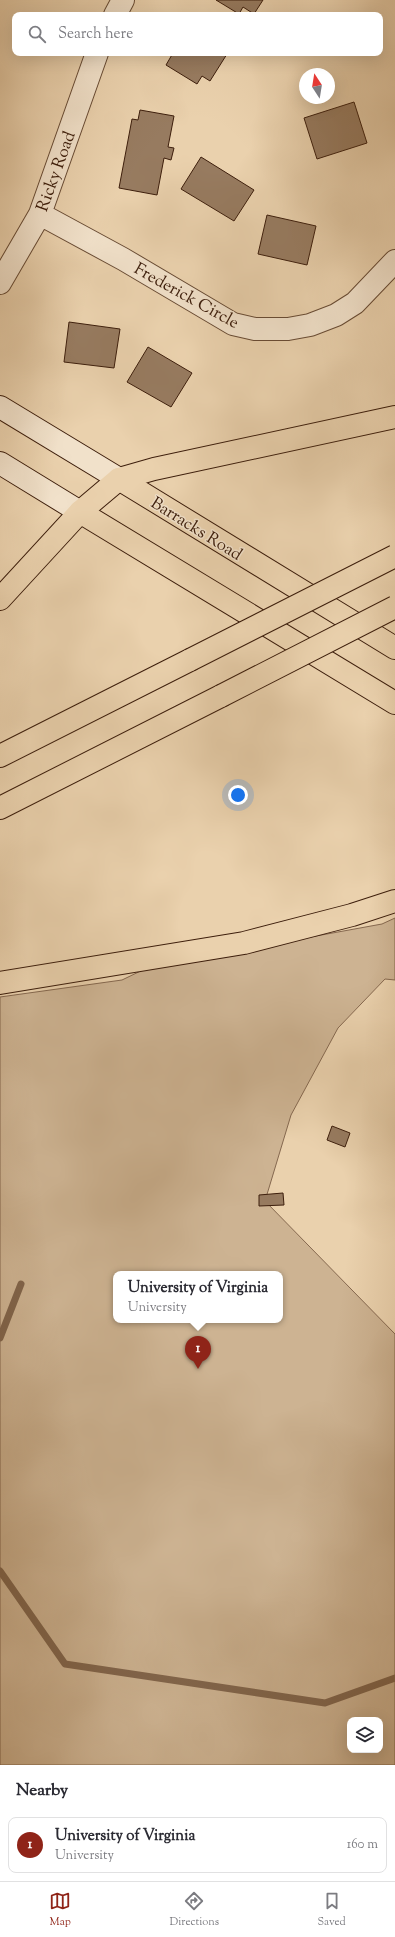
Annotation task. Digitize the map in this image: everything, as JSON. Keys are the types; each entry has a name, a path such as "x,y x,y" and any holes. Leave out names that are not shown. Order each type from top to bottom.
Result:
{"main road":[{"path":"0,599 80,512 119,479 154,468 395,417"},
{"name":"Barracks Road","path":"119,479 395,648"},
{"path":"80,512 395,703"},
{"path":"0,756 395,556"},
{"path":"0,808 395,607"},
{"path":"0,983 244,943 352,915 395,901"}],"street":[{"path":"117,12 123,0"},
{"name":"Ricky Road","path":"0,283 40,214 96,56"},
{"name":"Frederick Circle","path":"40,214 123,259 233,324 255,329 288,329 310,325 336,315 354,303 395,261"},
{"name":"Barracks Road","path":"0,407 119,479"},
{"path":"0,463 80,512"}],"shaded area":[{"path":"395,918 395,980 385,979 338,1028 291,1115 265,1201 395,1334 395,1765 0,1765 0,997 122,980 151,966 382,924"}],"building":[{"path":"216,0 263,0 255,12 251,12 243,7 240,12 236,12"},
{"path":"171,56 226,56 210,81 202,76 197,84 166,65"},
{"path":"354,102 367,143 317,159 304,118"},
{"path":"140,110 174,116 168,147 174,148 171,160 164,158 157,195 119,188 132,119 138,120"},
{"path":"201,157 254,190 234,221 181,189"},
{"path":"267,215 316,226 307,265 258,254"},
{"path":"69,322 120,329 114,368 64,362"},
{"path":"148,347 192,373 171,407 127,382"},
{"path":"332,1126 350,1133 345,1147 327,1140"},
{"path":"283,1193 284,1205 259,1206 259,1195"}],"waterway":[{"path":"0,1338 21,1284"},
{"path":"0,1571 65,1664 325,1703 395,1678"}],"place":[{"name":"University of Virginia","path":"198,1369"}]}
